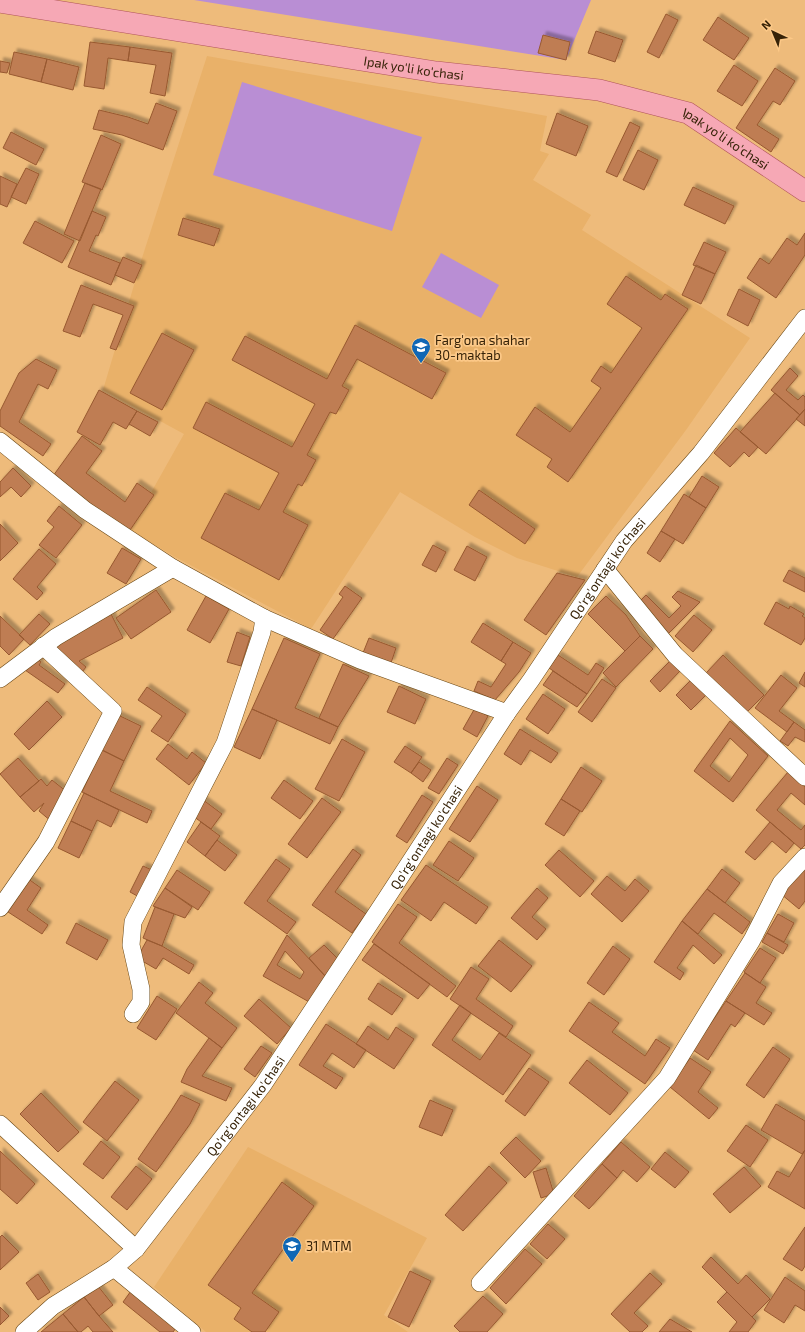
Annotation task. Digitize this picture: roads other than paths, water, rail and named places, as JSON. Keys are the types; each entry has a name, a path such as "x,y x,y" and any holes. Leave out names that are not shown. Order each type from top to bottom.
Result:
{"main road":[{"name":"Ipak yo'li ko'chasi","path":"0,2 436,72 599,90 688,113 805,191"}],"street":[{"name":"Qo'rg'ontagi ko'chasi","path":"24,1332 53,1306 114,1268 136,1249 263,1085 507,713 624,542 701,453 805,318"},
{"path":"0,441 85,510 173,568 264,618 360,660 507,713"},
{"path":"0,678 56,637 173,568"},
{"path":"605,569 676,655 805,777"},
{"path":"133,1014 141,1002 141,989 131,944 133,922 225,743 262,632 264,618"},
{"path":"0,908 46,842 113,710 43,646"},
{"path":"480,1283 667,1078 752,940 781,883 805,857"},
{"path":"0,1124 136,1249"},
{"path":"114,1268 192,1332"}],"place":[{"name":"Farg'ona shahar 30-maktab","path":"421,364"},
{"name":"31 MTM","path":"292,1263"}]}
